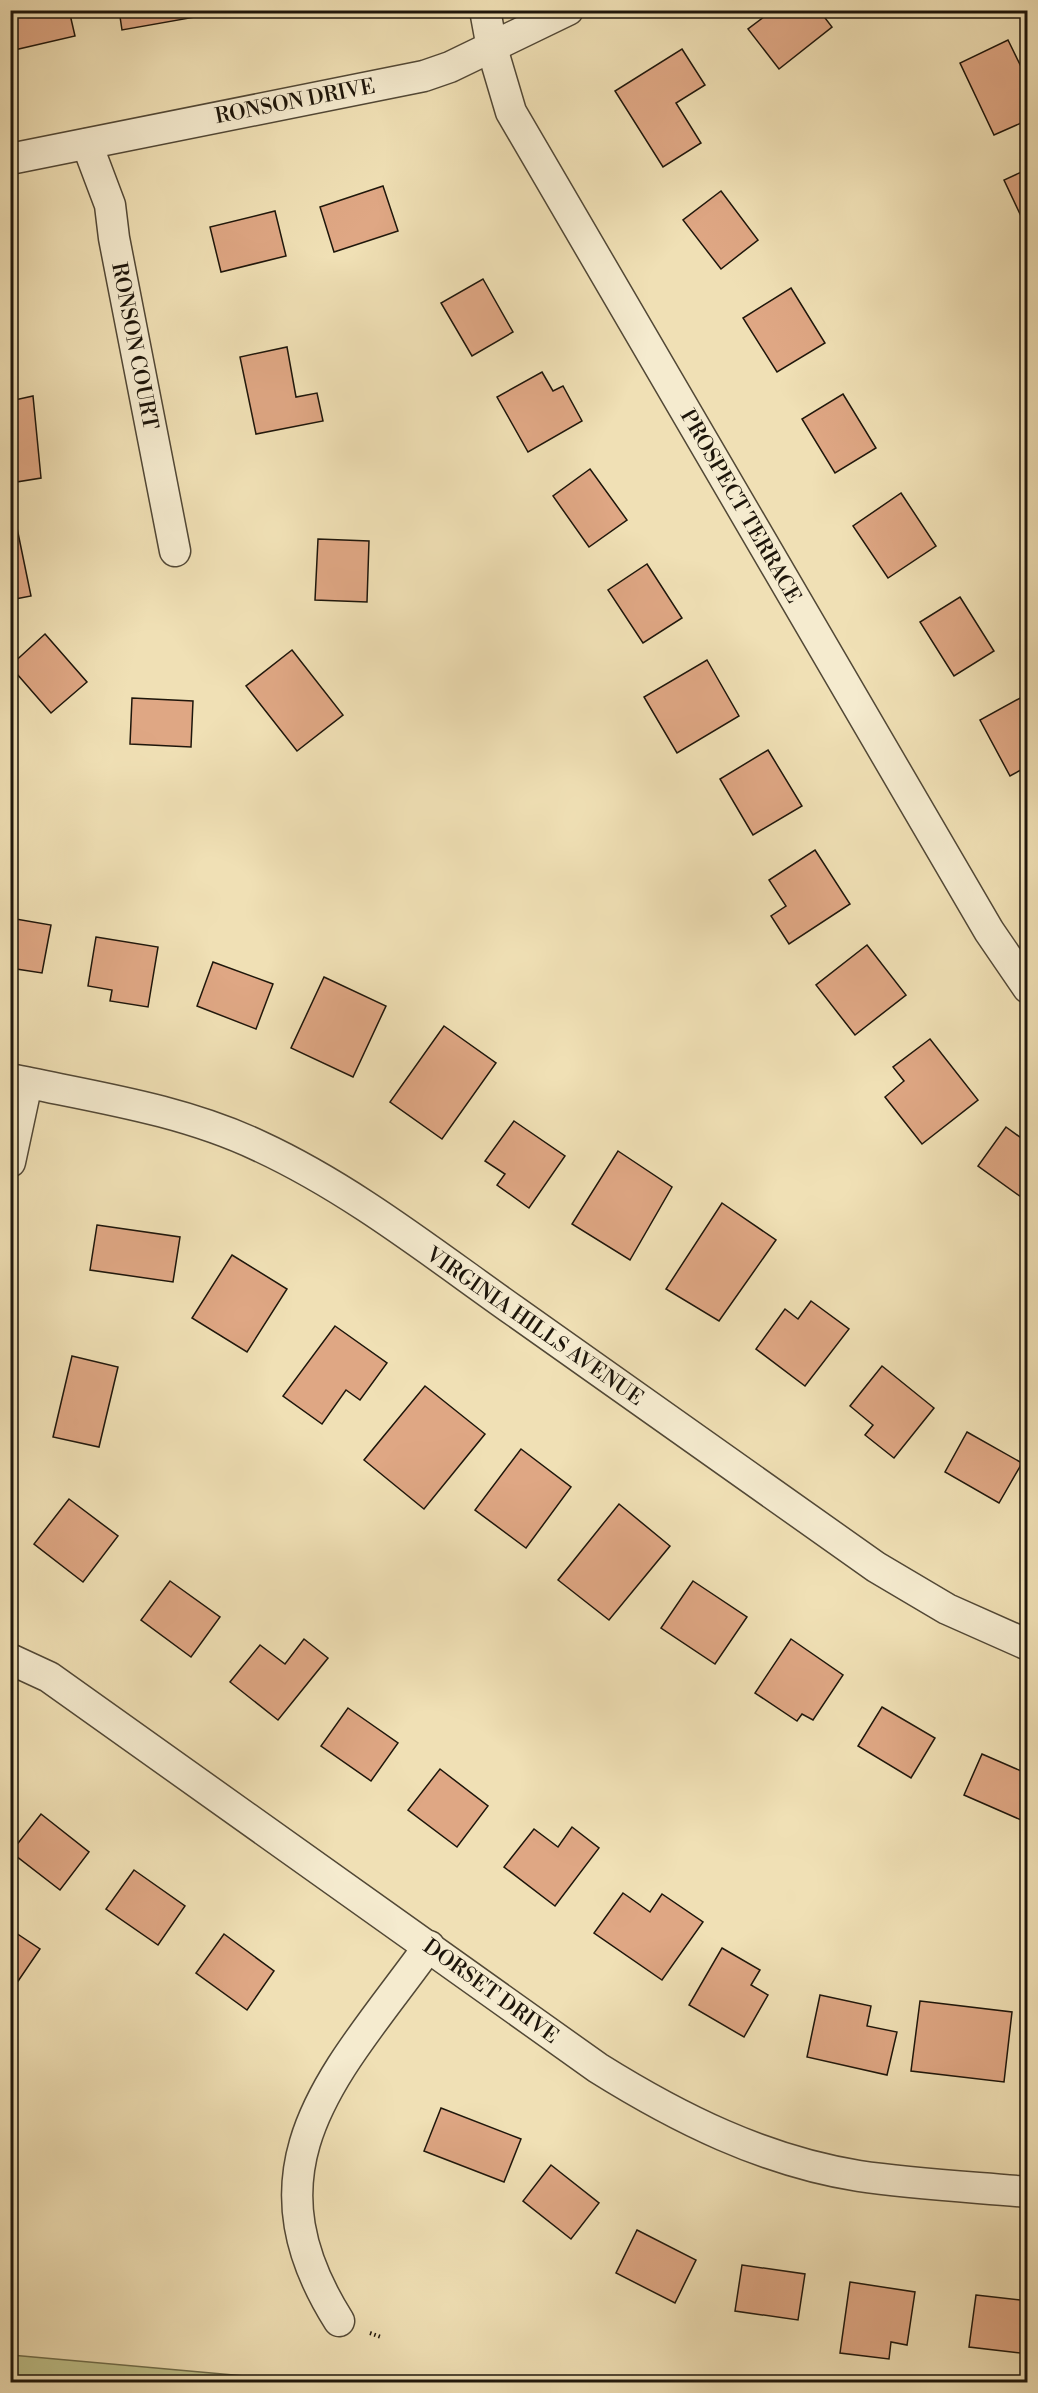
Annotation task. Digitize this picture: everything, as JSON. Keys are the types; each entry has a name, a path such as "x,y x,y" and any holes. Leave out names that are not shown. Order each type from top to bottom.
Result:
{"street":[{"name":"PROSPECT TERRACE","path":"485,10 492,48 511,112 989,931 1028,988"},
{"name":"RONSON DRIVE","path":"10,159 424,76 492,48 568,10"},
{"name":"RONSON COURT","path":"87,144 110,205 114,238 175,551"},
{"path":"10,1162 19,1081"},
{"name":"VIRGINIA HILLS AVENUE","path":"19,1081 132,1104 199,1122 257,1145 320,1176 418,1242 876,1567 947,1609 1028,1645"},
{"name":"DORSET DRIVE","path":"10,1659 49,1677 598,2068 651,2102 725,2138 809,2165 859,2176 1028,2193"},
{"path":"339,2321 321,2293 311,2270 299,2227 297,2202 301,2157 310,2125 328,2087 429,1946"}],"green space":[{"path":"11,2355 312,2382 11,2382"}],"building":[{"path":"10,10 69,10 75,36 10,51"},
{"path":"119,10 200,10 201,16 122,30"},
{"path":"773,10 819,10 832,27 779,69 748,29"},
{"path":"1008,40 1028,81 1028,120 994,135 960,63"},
{"path":"682,49 705,85 676,103 701,143 663,167 615,91"},
{"path":"1028,169 1028,231 1004,180"},
{"path":"383,186 398,231 334,252 320,207"},
{"path":"721,191 758,240 721,269 683,220"},
{"path":"275,211 286,256 221,272 210,227"},
{"path":"483,279 513,332 472,356 441,303"},
{"path":"791,288 825,343 777,372 743,318"},
{"path":"287,347 296,397 317,393 323,421 256,434 240,357"},
{"path":"542,372 553,391 563,386 582,421 528,452 497,397"},
{"path":"843,394 876,448 835,473 802,419"},
{"path":"33,396 41,478 10,483 10,401"},
{"path":"590,469 627,520 589,547 553,496"},
{"path":"901,493 936,546 888,578 853,526"},
{"path":"17,528 31,596 10,600 10,529"},
{"path":"318,539 369,541 367,602 315,600"},
{"path":"647,564 682,618 643,643 608,590"},
{"path":"960,597 994,651 954,676 920,622"},
{"path":"45,634 87,682 51,713 10,666"},
{"path":"292,650 343,715 297,751 246,686"},
{"path":"707,660 739,716 677,753 644,697"},
{"path":"1022,697 1028,708 1028,766 1010,776 980,720"},
{"path":"132,698 193,701 191,747 130,744"},
{"path":"768,750 802,806 753,835 720,779"},
{"path":"815,850 850,904 789,944 771,916 786,906 769,880"},
{"path":"10,918 51,925 42,973 10,968"},
{"path":"96,937 158,947 148,1007 110,1001 112,990 88,986"},
{"path":"867,945 906,995 855,1035 816,985"},
{"path":"213,962 273,984 256,1029 197,1006"},
{"path":"324,977 386,1006 353,1077 291,1048"},
{"path":"444,1026 496,1063 442,1139 390,1102"},
{"path":"930,1039 978,1100 922,1144 885,1097 904,1081 893,1067"},
{"path":"514,1121 565,1156 529,1208 497,1185 505,1174 485,1161"},
{"path":"1006,1127 1028,1143 1028,1202 978,1166"},
{"path":"618,1151 672,1187 630,1260 572,1224"},
{"path":"722,1203 776,1240 719,1321 666,1289"},
{"path":"97,1225 180,1237 173,1282 90,1270"},
{"path":"232,1255 287,1289 247,1352 192,1318"},
{"path":"811,1301 849,1329 805,1386 756,1349 785,1309 798,1319"},
{"path":"335,1326 387,1363 360,1400 346,1390 322,1424 283,1396"},
{"path":"72,1356 118,1367 99,1447 53,1437"},
{"path":"882,1366 934,1408 894,1458 865,1435 873,1425 850,1406"},
{"path":"425,1386 485,1434 424,1509 364,1460"},
{"path":"967,1432 1022,1463 999,1503 945,1472"},
{"path":"521,1449 571,1487 526,1548 475,1510"},
{"path":"69,1499 118,1536 83,1582 34,1544"},
{"path":"619,1504 670,1546 609,1620 558,1580"},
{"path":"170,1581 220,1617 191,1657 141,1620"},
{"path":"693,1581 747,1617 715,1664 661,1628"},
{"path":"304,1639 328,1658 278,1720 230,1682 260,1645 285,1664"},
{"path":"791,1639 843,1675 813,1720 802,1714 797,1721 755,1693"},
{"path":"882,1707 935,1738 911,1778 858,1746"},
{"path":"348,1708 398,1743 371,1781 321,1746"},
{"path":"982,1754 1028,1774 1028,1823 964,1795"},
{"path":"440,1769 488,1806 457,1847 408,1810"},
{"path":"41,1814 89,1852 60,1890 11,1852"},
{"path":"572,1827 599,1848 555,1906 504,1867 534,1829 558,1847"},
{"path":"134,1870 185,1906 158,1945 106,1909"},
{"path":"623,1893 650,1912 662,1894 703,1922 662,1980 594,1933"},
{"path":"10,1929 40,1949 12,1990 10,1989"},
{"path":"224,1934 274,1971 247,2010 196,1973"},
{"path":"722,1948 760,1970 751,1985 768,1995 744,2037 689,2005"},
{"path":"820,1995 871,2006 867,2026 897,2032 887,2075 807,2057"},
{"path":"920,2001 1012,2012 1004,2082 911,2071"},
{"path":"441,2108 521,2139 504,2182 424,2151"},
{"path":"551,2165 599,2203 571,2239 523,2201"},
{"path":"637,2230 696,2260 675,2303 616,2273"},
{"path":"742,2265 805,2274 798,2320 735,2311"},
{"path":"850,2282 915,2292 907,2345 891,2342 889,2359 840,2353"},
{"path":"976,2295 1028,2301 1028,2354 969,2347"}]}
